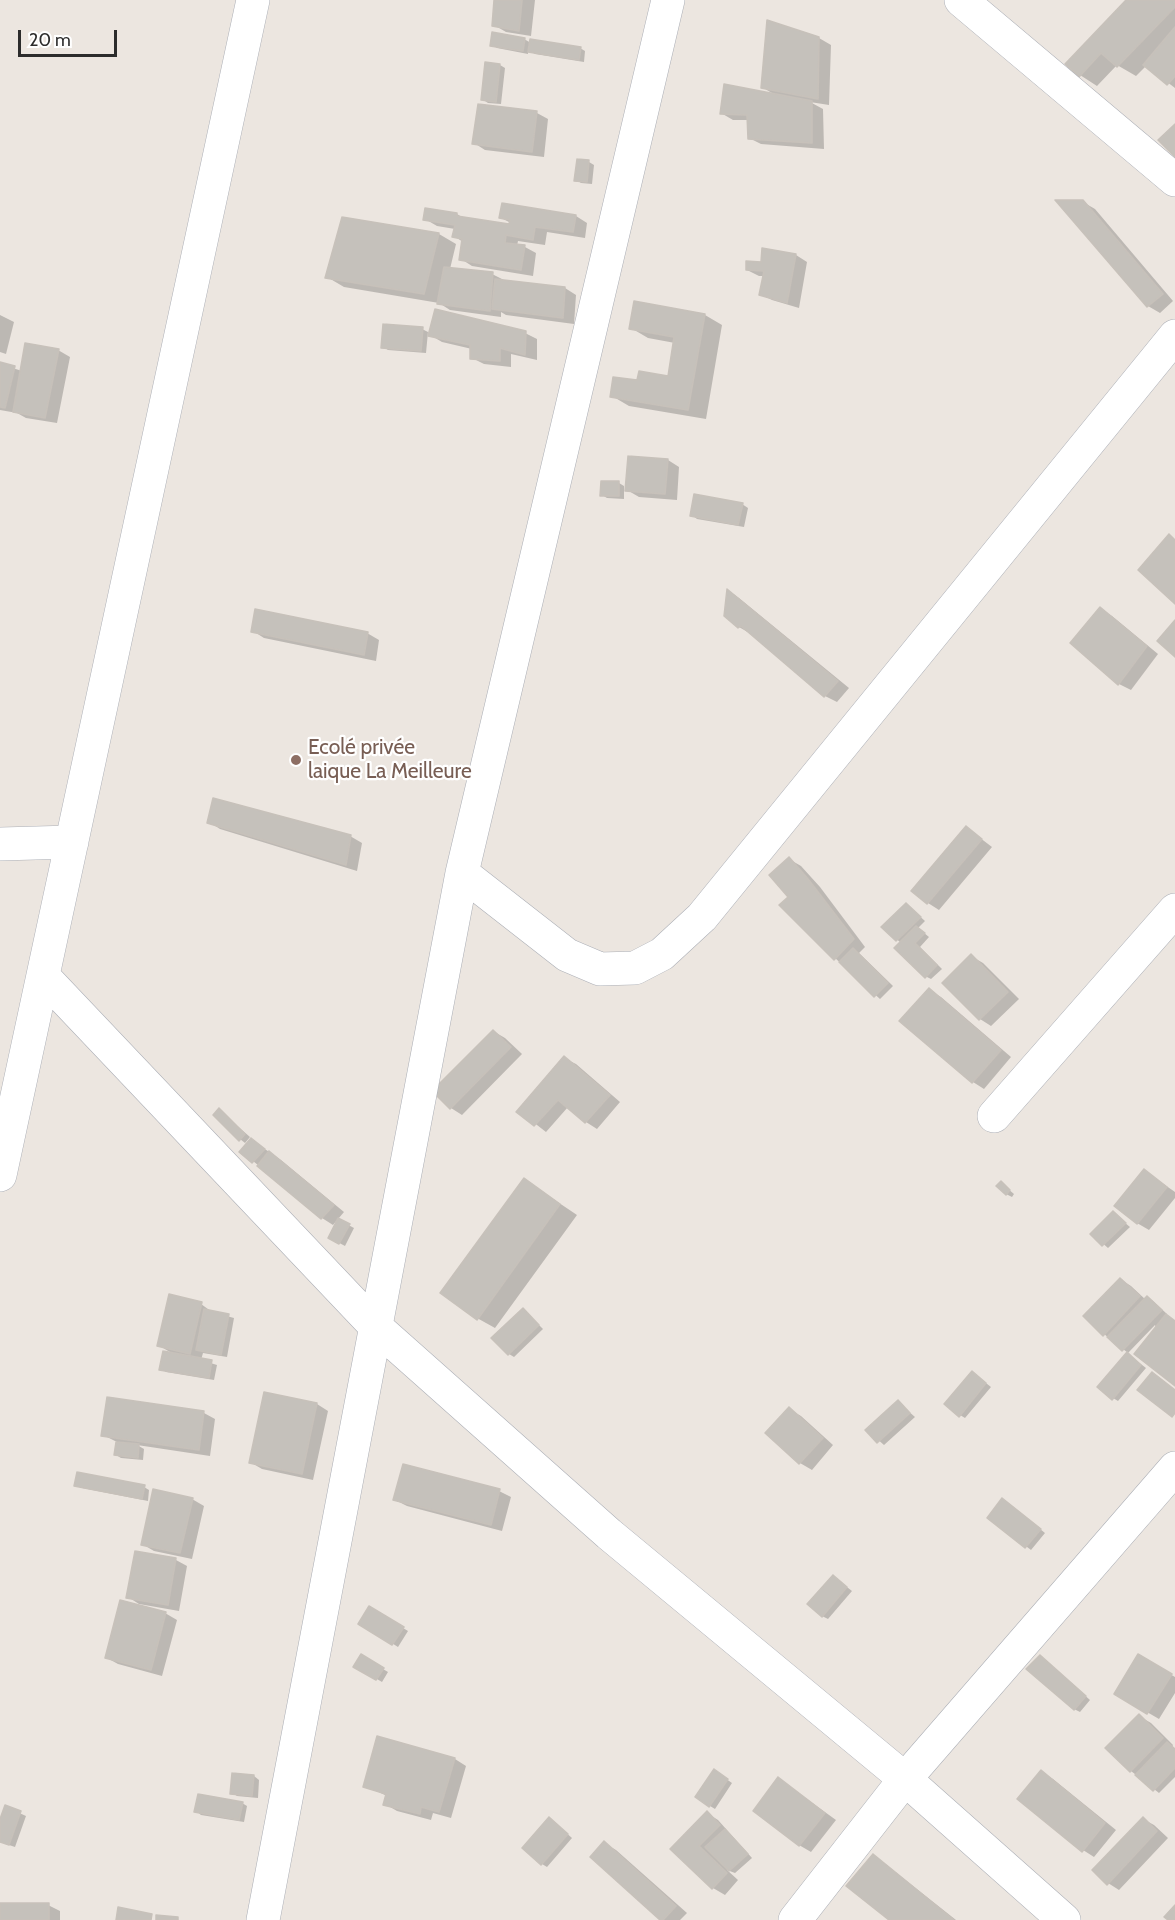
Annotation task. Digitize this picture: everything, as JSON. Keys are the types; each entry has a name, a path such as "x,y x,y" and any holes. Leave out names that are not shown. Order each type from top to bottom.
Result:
{"street":[{"path":"0,1175 253,0"},
{"path":"263,1920 462,873 668,0"},
{"path":"961,0 1175,180"},
{"path":"462,873 567,955 600,969 635,968 662,954 702,917 1175,336"},
{"path":"0,844 72,842"},
{"path":"994,1116 1175,910"},
{"path":"43,976 376,1327 609,1534 905,1779 1064,1920"},
{"path":"795,1920 905,1779 1174,1471"}],"building":[{"path":"494,0 522,0 519,31 492,26"},
{"path":"1126,0 1175,0 1175,7 1117,67 1101,53 1079,77 1065,64"},
{"path":"767,20 819,37 818,99 761,88"},
{"path":"1175,27 1175,76 1167,85 1143,65"},
{"path":"492,32 525,38 523,51 490,46"},
{"path":"530,39 581,47 579,60 528,52"},
{"path":"485,62 500,64 496,102 481,100"},
{"path":"724,84 812,101 812,143 748,139 747,115 720,114"},
{"path":"478,104 537,111 532,152 472,144"},
{"path":"1175,124 1175,157 1158,140"},
{"path":"577,159 589,160 587,182 574,181"},
{"path":"1055,200 1083,200 1163,294 1147,307"},
{"path":"502,203 576,215 573,232 535,227 533,240 506,235 505,243 525,245 521,270 459,260 462,239 452,237 455,225 423,220 425,208 457,213 457,216 509,224 510,220 499,218"},
{"path":"342,217 439,233 424,294 325,278"},
{"path":"762,248 796,254 787,303 759,295 764,271 746,270 746,261 761,262"},
{"path":"444,267 493,272 490,311 437,304"},
{"path":"495,279 565,287 563,318 492,309"},
{"path":"634,301 705,314 688,410 610,397 613,377 637,380 639,371 668,376 674,337 629,329"},
{"path":"435,309 526,331 525,355 500,348 500,361 470,359 470,345 428,336"},
{"path":"383,324 423,327 421,351 381,348"},
{"path":"25,343 59,349 45,418 13,412"},
{"path":"0,362 15,366 5,408 0,407"},
{"path":"628,456 668,459 665,494 625,491"},
{"path":"601,481 619,481 619,496 600,496"},
{"path":"694,494 743,503 738,525 690,516"},
{"path":"1169,534 1175,540 1175,604 1138,570"},
{"path":"727,589 838,681 824,697 741,626 738,628 724,616"},
{"path":"1100,607 1147,646 1118,685 1070,643"},
{"path":"255,609 368,632 364,655 251,632"},
{"path":"1175,620 1175,657 1157,641"},
{"path":"213,798 351,835 346,865 207,823"},
{"path":"966,826 982,839 927,904 911,891"},
{"path":"789,857 854,939 834,960 779,905 788,897 769,875"},
{"path":"906,903 921,917 896,941 881,927"},
{"path":"916,926 925,933 915,943 937,965 925,978 894,948"},
{"path":"853,948 888,983 874,997 839,962"},
{"path":"971,954 1008,992 979,1020 942,983"},
{"path":"929,988 1001,1050 972,1083 899,1021"},
{"path":"493,1030 511,1047 450,1109 432,1091"},
{"path":"564,1056 610,1095 585,1123 558,1100 534,1126 516,1112"},
{"path":"219,1108 245,1134 239,1141 213,1115"},
{"path":"251,1138 265,1149 252,1163 239,1152"},
{"path":"269,1151 334,1205 321,1219 257,1166"},
{"path":"1144,1169 1167,1187 1137,1224 1114,1206"},
{"path":"524,1178 560,1204 477,1320 440,1293"},
{"path":"1001,1181 1010,1190 1006,1195 996,1186"},
{"path":"1113,1211 1126,1223 1102,1246 1090,1234"},
{"path":"338,1218 350,1224 339,1244 328,1238"},
{"path":"1120,1278 1140,1296 1103,1336 1083,1316"},
{"path":"169,1294 202,1302 190,1354 157,1346"},
{"path":"1147,1296 1162,1310 1122,1351 1107,1337"},
{"path":"523,1308 539,1325 508,1355 491,1338"},
{"path":"204,1309 229,1314 221,1355 196,1350"},
{"path":"1166,1314 1175,1321 1175,1386 1134,1354"},
{"path":"163,1351 212,1360 209,1378 159,1370"},
{"path":"1127,1352 1141,1365 1112,1400 1097,1387"},
{"path":"972,1371 986,1383 959,1417 944,1404"},
{"path":"1152,1372 1175,1390 1175,1413 1172,1417 1137,1390"},
{"path":"264,1392 317,1403 302,1474 249,1463"},
{"path":"107,1397 204,1411 199,1450 101,1436"},
{"path":"898,1400 910,1413 877,1443 865,1430"},
{"path":"789,1407 823,1438 799,1464 765,1433"},
{"path":"116,1442 139,1444 138,1458 114,1455"},
{"path":"403,1464 500,1489 491,1525 393,1500"},
{"path":"77,1472 145,1485 142,1499 74,1486"},
{"path":"153,1489 193,1498 180,1553 141,1545"},
{"path":"1002,1498 1041,1529 1025,1548 987,1518"},
{"path":"135,1551 176,1558 168,1605 126,1598"},
{"path":"833,1575 847,1587 822,1617 807,1604"},
{"path":"120,1600 166,1612 151,1670 105,1658"},
{"path":"369,1606 404,1627 392,1645 358,1624"},
{"path":"361,1654 384,1668 376,1680 353,1667"},
{"path":"1138,1654 1172,1674 1147,1714 1114,1694"},
{"path":"1040,1655 1086,1696 1074,1710 1026,1669"},
{"path":"1139,1714 1163,1738 1130,1772 1105,1748"},
{"path":"377,1736 455,1758 439,1812 421,1807 420,1814 383,1805 386,1794 363,1787"},
{"path":"1167,1742 1175,1749 1175,1768 1153,1791 1135,1775"},
{"path":"714,1769 728,1779 709,1807 695,1797"},
{"path":"1041,1770 1105,1823 1082,1852 1017,1799"},
{"path":"232,1773 254,1775 252,1796 230,1794"},
{"path":"778,1777 825,1813 799,1846 753,1811"},
{"path":"198,1794 243,1802 239,1820 194,1812"},
{"path":"5,1805 21,1811 9,1845 0,1842 0,1819"},
{"path":"707,1811 720,1825 699,1846 727,1873 712,1889 670,1849"},
{"path":"549,1817 568,1834 541,1865 522,1848"},
{"path":"1143,1817 1157,1831 1107,1885 1092,1870"},
{"path":"725,1829 748,1854 729,1871 705,1847"},
{"path":"604,1841 676,1906 663,1920 660,1920 590,1857"},
{"path":"873,1854 954,1920 889,1920 846,1886"},
{"path":"0,1903 49,1903 49,1920 0,1920"},
{"path":"1175,1905 1175,1920 1168,1920 1164,1917"},
{"path":"118,1907 152,1914 151,1920 116,1920"},
{"path":"156,1915 178,1917 178,1920 156,1920"}],"place":[{"name":"Ecolé privée laique La Meilleure","path":"296,760"}]}
